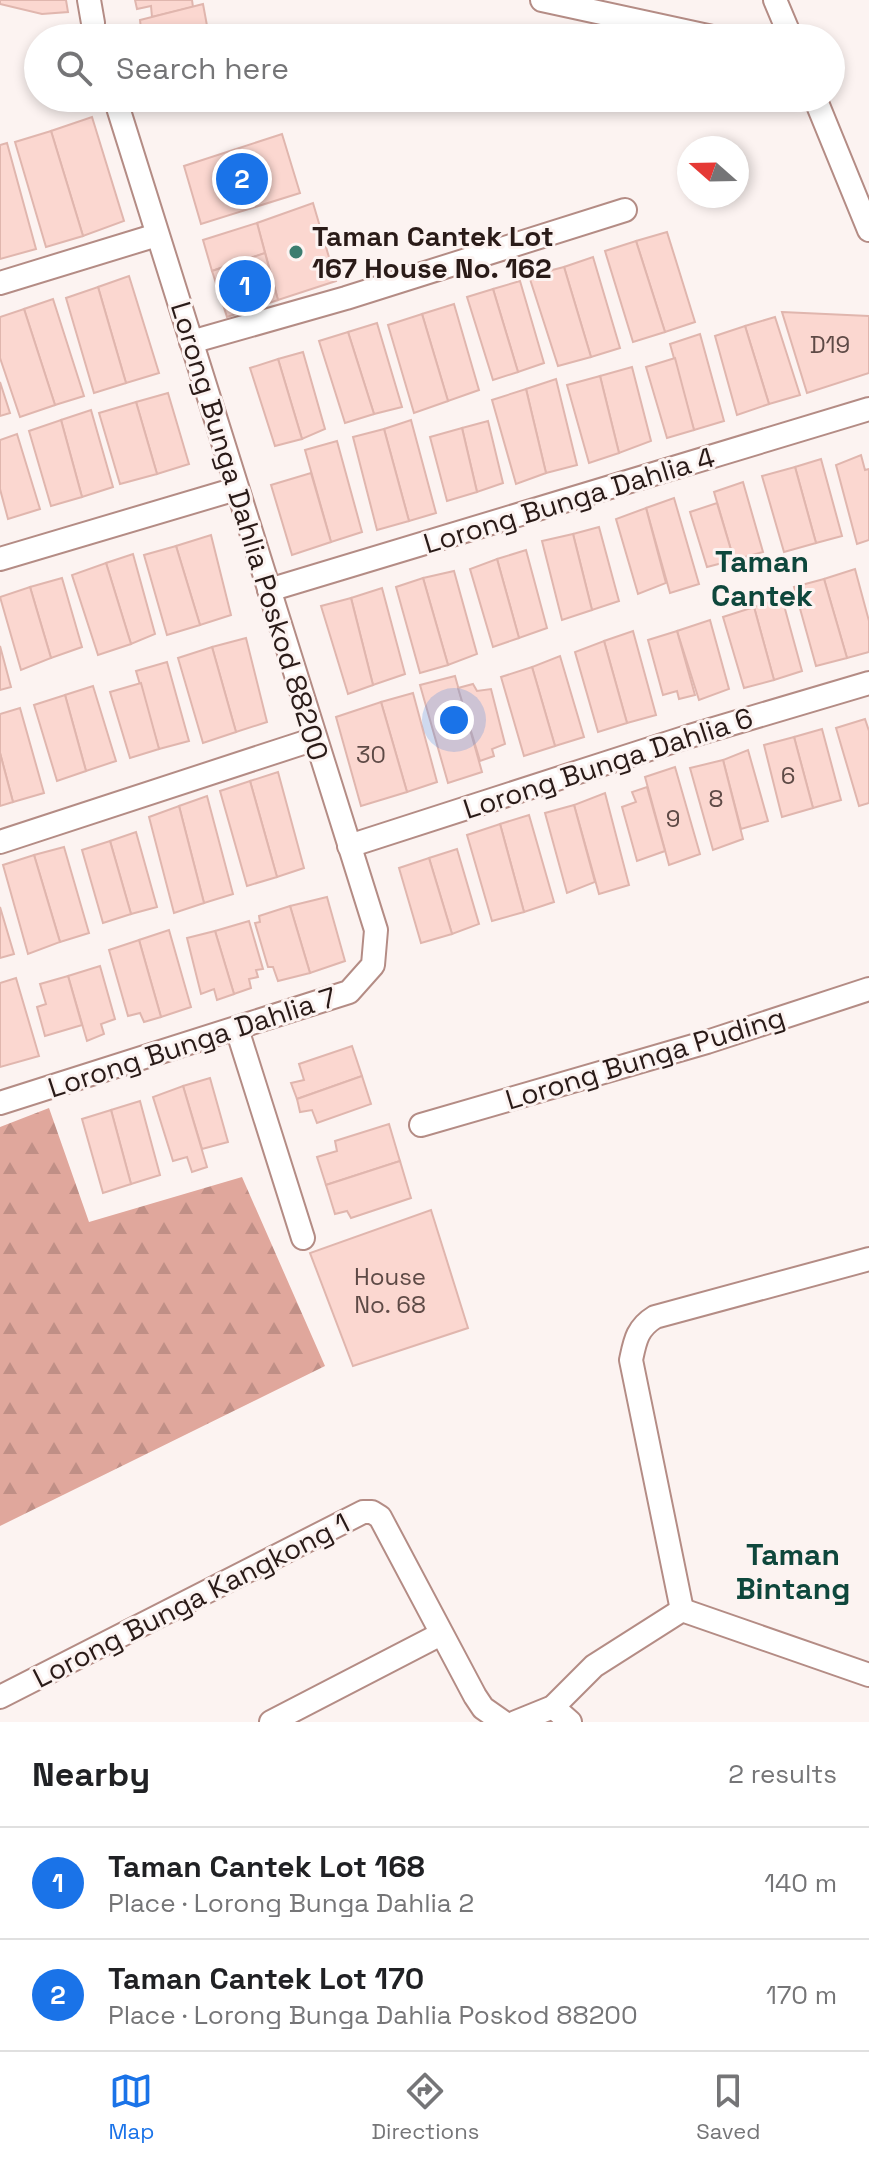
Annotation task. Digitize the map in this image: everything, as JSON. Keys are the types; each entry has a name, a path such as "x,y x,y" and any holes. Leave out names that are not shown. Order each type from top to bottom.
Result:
{"street":[{"path":"89,0 93,23"},
{"path":"542,0 653,24"},
{"path":"775,0 785,24"},
{"name":"Lorong Bunga Dahlia Poskod 88200","path":"119,112 376,930 373,965"},
{"path":"820,112 869,230"},
{"path":"191,342 346,298 625,210"},
{"path":"0,283 157,235"},
{"name":"Lorong Bunga Dahlia 4","path":"269,590 869,409"},
{"path":"0,559 236,489"},
{"name":"Lorong Bunga Dahlia 6","path":"349,846 690,736 869,683"},
{"path":"0,842 315,739"},
{"name":"Lorong Bunga Dahlia 7","path":"0,1103 349,992 373,965"},
{"name":"Lorong Bunga Puding","path":"421,1125 707,1042 869,989"},
{"path":"237,1029 303,1238"},
{"path":"682,1610 631,1360 636,1335 643,1324 655,1317 869,1259"},
{"name":"Lorong Bunga Kangkong 1","path":"0,1697 363,1512 372,1512 380,1517 483,1708 503,1722"},
{"path":"682,1610 869,1675"},
{"path":"516,1722 553,1707 594,1666 682,1610"},
{"path":"271,1722 441,1634"},
{"path":"553,1707 570,1722"}],"green space":[{"path":"49,1108 89,1222 242,1177 325,1366 0,1526 0,1127"}],"building":[{"path":"0,0 66,0 68,12 42,14 0,4"},
{"path":"135,0 192,0 193,7 152,17 151,6 137,9"},
{"path":"203,4 207,24 140,24 140,20"},
{"path":"92,117 124,221 83,236 51,131"},
{"path":"51,131 83,236 46,247 15,142"},
{"path":"282,134 300,193 201,224 184,166"},
{"path":"7,143 36,249 0,259 0,145"},
{"name":"Taman Cantek Lot 167 House No. 162","path":"313,203 336,281 278,300 257,223"},
{"path":"257,223 265,253 212,271 203,240"},
{"path":"667,232 695,322 665,332 636,241"},
{"path":"636,241 665,332 633,342 605,251"},
{"path":"265,253 278,300 227,317 212,271"},
{"path":"593,257 620,348 591,357 564,267"},
{"path":"564,267 591,357 558,366 529,276"},
{"path":"129,276 159,373 126,383 98,287"},
{"path":"520,281 544,363 518,372 493,289"},
{"path":"98,287 126,383 94,393 66,298"},
{"path":"493,289 518,372 493,380 467,297"},
{"path":"53,299 84,396 55,405 24,309"},
{"path":"454,304 479,390 448,401 422,314"},
{"path":"24,309 55,405 20,417 0,358 0,317"},
{"path":"782,312 869,316 869,373 807,393"},
{"path":"422,314 448,401 414,413 388,325"},
{"path":"775,317 800,395 769,404 745,326"},
{"path":"377,323 402,407 374,414 348,332"},
{"path":"745,326 769,404 737,415 715,336"},
{"path":"348,332 374,414 345,423 319,341"},
{"path":"700,334 724,421 694,430 670,344"},
{"path":"303,352 325,429 302,439 278,359"},
{"path":"675,358 694,430 667,438 646,367"},
{"path":"278,359 302,439 275,446 250,368"},
{"path":"632,367 651,441 619,453 600,376"},
{"path":"600,376 619,453 589,463 567,385"},
{"path":"556,379 577,465 546,473 526,389"},
{"path":"0,382 10,413 0,416"},
{"path":"526,389 546,473 516,484 492,400"},
{"path":"168,393 189,464 157,474 136,402"},
{"path":"136,402 157,474 120,484 99,413"},
{"path":"91,410 113,487 82,497 61,420"},
{"path":"61,420 82,497 51,506 29,431"},
{"path":"411,420 436,513 409,521 384,429"},
{"path":"488,421 503,483 477,492 462,428"},
{"path":"462,428 477,492 447,501 430,437"},
{"path":"384,429 409,521 377,530 353,437"},
{"path":"17,434 40,509 8,519 0,489 0,440"},
{"path":"337,441 362,532 331,542 305,450"},
{"path":"861,455 865,470 869,469 869,540 857,544 836,465"},
{"path":"821,459 842,536 816,543 795,467"},
{"path":"795,467 816,543 784,552 762,476"},
{"path":"311,473 331,542 292,555 271,485"},
{"path":"743,482 763,552 734,560 714,492"},
{"path":"674,498 699,584 670,593 646,508"},
{"path":"717,503 734,560 707,567 690,512"},
{"path":"646,508 666,583 638,594 616,519"},
{"path":"599,527 619,601 592,610 573,534"},
{"path":"573,534 592,610 562,620 542,541"},
{"path":"211,535 231,615 200,625 176,546"},
{"path":"176,546 200,625 167,635 144,555"},
{"path":"526,550 547,628 519,638 497,559"},
{"path":"133,554 155,634 131,644 106,563"},
{"path":"497,559 519,638 493,647 470,569"},
{"path":"106,563 131,644 98,655 72,575"},
{"path":"855,569 869,621 869,652 847,658 824,579"},
{"path":"454,571 477,654 448,665 423,578"},
{"path":"62,578 82,647 51,658 30,587"},
{"path":"423,578 448,665 420,673 396,587"},
{"path":"824,579 847,658 816,666 794,587"},
{"path":"30,587 51,658 21,670 0,597"},
{"path":"382,588 405,674 373,685 351,598"},
{"path":"351,598 373,685 348,694 321,606"},
{"path":"782,598 802,671 774,680 754,607"},
{"path":"754,607 774,680 744,688 723,617"},
{"path":"710,620 729,689 699,700 677,631"},
{"path":"633,631 656,715 627,723 604,641"},
{"path":"677,631 695,695 679,699 677,691 663,695 648,640"},
{"path":"246,638 267,722 236,732 212,647"},
{"path":"604,641 627,723 598,732 575,652"},
{"path":"0,646 11,687 0,690"},
{"path":"212,647 236,732 203,743 178,658"},
{"path":"560,656 584,737 555,746 532,667"},
{"path":"167,662 189,741 159,749 136,671"},
{"path":"532,667 555,746 524,756 501,677"},
{"path":"455,676 482,772 448,783 420,685"},
{"path":"141,683 159,749 130,758 110,692"},
{"path":"473,684 477,691 491,689 505,744 492,749 494,756 480,761 458,688"},
{"path":"93,686 116,761 86,771 65,695"},
{"path":"413,693 437,782 407,792 381,702"},
{"path":"65,695 86,771 57,781 34,705"},
{"path":"381,702 407,792 361,806 336,717"},
{"path":"20,708 44,793 13,802 0,753 0,714"},
{"path":"865,719 869,731 869,803 859,806 836,728"},
{"path":"822,729 841,800 813,808 794,737"},
{"path":"794,737 813,808 782,817 764,745"},
{"path":"748,750 768,821 741,829 723,760"},
{"path":"0,753 13,802 0,806"},
{"path":"723,760 743,839 713,850 690,768"},
{"path":"675,767 700,854 669,865 645,777"},
{"path":"278,772 304,868 277,877 250,781"},
{"path":"250,781 277,877 247,886 220,791"},
{"path":"647,787 665,851 637,861 622,807 636,802 632,792"},
{"path":"605,793 629,885 599,894 574,805"},
{"path":"207,796 233,894 204,903 179,806"},
{"path":"574,805 595,882 567,893 545,813"},
{"path":"179,806 204,903 174,913 149,817"},
{"path":"529,815 554,902 524,912 500,824"},
{"path":"500,824 524,912 492,921 467,835"},
{"path":"136,832 157,907 131,914 110,841"},
{"path":"110,841 131,914 103,923 82,850"},
{"path":"64,847 89,933 60,942 34,855"},
{"path":"457,849 479,924 452,934 429,858"},
{"path":"34,855 60,942 28,954 3,865"},
{"path":"429,858 452,934 421,943 399,868"},
{"path":"327,897 345,961 310,973 290,906"},
{"path":"290,906 310,973 278,981 273,967 268,967 255,923 260,922 259,916"},
{"path":"0,907 14,954 0,958"},
{"path":"249,921 263,969 256,970 258,977 249,979 251,988 234,994 215,931"},
{"path":"169,930 191,1007 161,1017 139,940"},
{"path":"215,931 234,994 217,1000 214,989 201,994 187,938"},
{"path":"139,940 161,1017 144,1022 140,1013 128,1016 109,950"},
{"path":"100,966 115,1019 101,1024 104,1034 87,1041 68,976"},
{"path":"68,976 82,1025 45,1036 37,1007 46,1004 40,984"},
{"path":"16,978 39,1056 0,1067 0,983"},
{"path":"352,1046 362,1076 297,1099 291,1083 304,1080 299,1064"},
{"path":"362,1076 371,1104 317,1123 312,1110 300,1112 297,1099"},
{"path":"210,1078 228,1142 202,1149 183,1086"},
{"path":"183,1086 207,1167 192,1172 187,1157 173,1161 153,1097"},
{"path":"140,1101 160,1175 131,1184 111,1110"},
{"path":"111,1110 131,1184 103,1193 82,1119"},
{"path":"389,1124 400,1161 326,1185 317,1157 337,1151 335,1141"},
{"path":"400,1161 411,1198 351,1218 347,1211 335,1214 326,1185"},
{"path":"431,1210 468,1328 353,1366 310,1253"}],"place":[{"name":"Taman Cantek Lot 170","path":"242,179"},
{"name":"Taman Cantek Lot 167 House No. 162","path":"296,252"},
{"name":"Taman Cantek Lot 168","path":"245,286"}],"district":[{"name":"Taman Cantek","path":"762,579"},
{"name":"Taman Bintang","path":"793,1572"}]}
